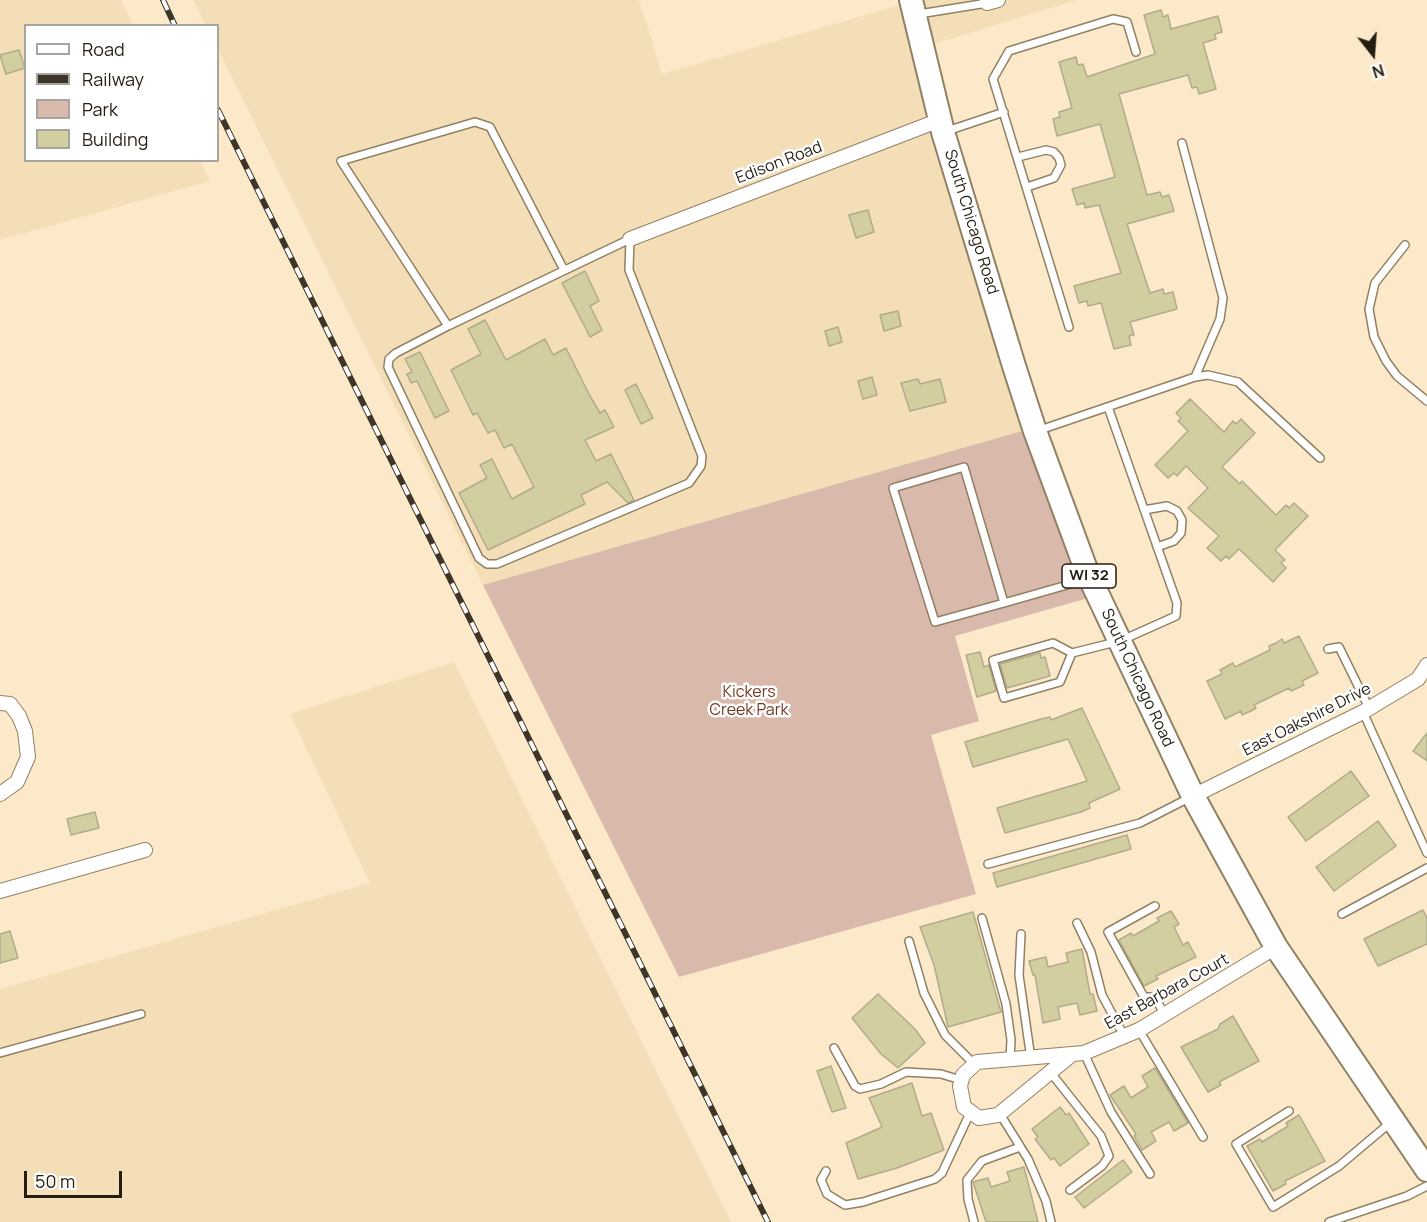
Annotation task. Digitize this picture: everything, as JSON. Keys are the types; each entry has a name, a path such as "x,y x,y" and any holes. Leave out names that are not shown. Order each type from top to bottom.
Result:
{"main road":[{"name":"South Chicago Road","path":"913,8 941,126 1035,431 1090,578 1193,796 1276,947 1427,1170"}],"street":[{"name":"Edison Road","path":"630,239 941,126"},
{"name":"East Oakshire Drive","path":"1193,796 1366,710 1418,679 1427,665"},
{"path":"0,703 9,704 19,716 25,731 28,757 17,782 0,794"},
{"path":"0,891 145,850"},
{"name":"East Barbara Court","path":"1000,1114 1077,1055 1139,1030 1165,1016 1276,947"},
{"name":"East Barbara Court","path":"974,1064 986,1060 1077,1055"},
{"path":"974,1064 962,1080 960,1098 964,1107 979,1118 1000,1114"}],"lane":[{"path":"913,8 991,1"},
{"path":"1069,327 993,79 1009,51 1113,19 1127,22 1136,52"},
{"path":"941,126 1004,112"},
{"path":"448,326 340,161 475,122 490,127 564,270"},
{"path":"1182,143 1223,298 1220,319 1195,376"},
{"path":"1018,157 1046,150 1054,152 1059,158 1061,165 1054,178 1027,187"},
{"path":"630,239 629,270 702,456 700,466 689,483 497,564 487,564 479,558 388,367 389,359 396,352 564,270 630,239"},
{"path":"1405,245 1375,283 1370,309 1374,337 1386,361 1396,376 1427,401"},
{"path":"1035,431 1195,376 1208,375 1238,382 1320,458"},
{"path":"1072,653 1060,682 1004,698 993,660 1053,643 1072,653 1120,641 1176,616 1177,603 1108,407"},
{"path":"1004,603 964,467 893,488 935,622 1004,603 1090,578"},
{"path":"1144,510 1167,506 1178,511 1182,520 1181,533 1174,541 1157,547"},
{"path":"1328,649 1339,647 1427,853"},
{"path":"988,864 1140,822 1193,796"},
{"path":"1342,914 1427,868"},
{"path":"1155,906 1108,932 1144,997 1155,997 1165,1016"},
{"path":"982,918 1006,1005 1011,1040 1010,1060"},
{"path":"1077,923 1090,952 1102,995 1124,1036"},
{"path":"1021,934 1019,975 1031,1059"},
{"path":"909,941 924,993 945,1035 974,1064"},
{"path":"0,1053 141,1014"},
{"path":"1139,1030 1203,1137"},
{"path":"834,1048 855,1086 860,1089 880,1084 906,1072 941,1074 962,1080"},
{"path":"1077,1055 1150,1173"},
{"path":"1051,1073 1101,1136 1109,1156 1102,1166 1070,1190"},
{"path":"1289,1111 1236,1144 1273,1207 1339,1166 1392,1121"},
{"path":"826,1171 821,1180 827,1194 845,1204 863,1202 935,1179 942,1173 970,1113"},
{"path":"1000,1114 1028,1159 1052,1222"},
{"path":"974,1222 968,1199 967,1180 982,1161 1020,1148"},
{"path":"1329,1222 1407,1196 1427,1186"}],"shaded area":[{"path":"0,0 121,0 133,24 24,24 24,162 200,162 210,181 0,240"},
{"path":"193,0 639,0 662,74 900,5 943,176 1022,431 483,585 219,51 219,24 205,24"},
{"path":"919,0 1077,0 930,45"},
{"path":"454,662 731,1222 0,1222 0,989 370,883 290,714"}],"green space":[{"name":"Kickers Creek Park","path":"1022,431 1088,598 955,636 979,721 931,735 976,894 679,977 483,585"}],"building":[{"path":"1161,10 1163,17 1168,15 1171,29 1218,16 1222,32 1215,34 1216,39 1203,43 1216,89 1199,94 1197,87 1192,88 1188,75 1119,94 1147,195 1160,192 1162,197 1169,195 1174,211 1127,224 1150,293 1163,289 1164,294 1173,292 1177,309 1130,322 1134,335 1129,336 1131,345 1114,349 1101,303 1088,306 1087,301 1079,303 1074,286 1121,273 1099,205 1085,208 1084,203 1077,205 1072,189 1115,177 1100,124 1057,136 1053,119 1060,117 1059,112 1072,108 1059,62 1076,57 1078,65 1083,64 1087,77 1155,54 1144,15"},
{"path":"19,50 24,68 6,74 0,55"},
{"path":"868,210 874,232 856,238 849,215"},
{"path":"585,271 599,301 590,306 602,330 590,337 562,283"},
{"path":"898,311 901,326 884,331 880,315"},
{"path":"485,320 506,360 545,339 553,355 566,348 600,413 605,410 614,427 585,440 596,461 611,454 634,500 628,503 607,482 581,495 585,504 488,550 459,493 487,478 480,465 492,459 512,499 534,487 512,444 504,448 495,430 488,433 477,413 473,415 451,370 481,354 468,329"},
{"path":"838,327 842,342 829,346 825,331"},
{"path":"420,352 449,411 435,418 417,381 411,383 407,374 412,372 405,359"},
{"path":"872,377 877,395 863,399 858,381"},
{"path":"918,379 920,384 940,379 946,402 910,411 901,383"},
{"path":"636,384 653,418 641,424 625,390"},
{"path":"1190,399 1224,432 1233,421 1236,424 1241,419 1255,433 1222,467 1240,484 1242,481 1276,515 1286,505 1289,508 1294,503 1308,516 1275,550 1285,560 1281,563 1286,568 1273,582 1239,549 1229,559 1226,556 1221,561 1207,548 1219,536 1188,508 1208,488 1186,466 1177,476 1174,473 1168,478 1155,465 1188,431 1178,421 1181,418 1176,413"},
{"path":"1299,636 1318,673 1302,681 1304,685 1291,691 1289,688 1254,705 1256,708 1251,711 1242,715 1241,711 1225,719 1207,681 1222,674 1220,670 1233,663 1235,667 1270,650 1269,646 1282,639 1284,643"},
{"path":"980,652 984,667 989,665 996,691 977,697 966,655"},
{"path":"1040,653 1041,658 1045,657 1050,676 1007,688 1000,664"},
{"path":"1082,708 1120,789 1089,803 1090,808 1081,812 1005,833 997,808 1087,781 1068,739 973,767 965,742 1041,719 1050,717 1051,720"},
{"path":"1427,733 1427,761 1413,751"},
{"path":"1351,771 1369,796 1306,841 1288,817"},
{"path":"95,812 99,828 71,835 67,819"},
{"path":"1378,821 1396,846 1334,891 1316,867"},
{"path":"1127,835 1131,849 997,887 993,873"},
{"path":"1423,910 1427,918 1427,944 1378,966 1364,939"},
{"path":"1171,911 1179,924 1174,927 1183,945 1188,942 1196,957 1156,976 1158,979 1144,986 1119,940 1131,933 1133,936 1159,921 1157,918"},
{"path":"973,912 1001,1012 948,1027 934,965 920,927"},
{"path":"10,931 18,958 0,963 0,934"},
{"path":"1082,949 1090,994 1093,994 1097,1011 1080,1015 1077,1003 1058,1007 1060,1019 1043,1023 1035,975 1033,975 1029,961 1046,957 1048,967 1068,962 1066,953"},
{"path":"878,994 915,1029 925,1043 898,1068 881,1054 852,1018"},
{"path":"1233,1016 1259,1061 1219,1082 1221,1085 1208,1092 1181,1047 1218,1029 1220,1024"},
{"path":"831,1066 846,1108 832,1112 817,1071"},
{"path":"1155,1068 1188,1123 1174,1131 1169,1122 1151,1132 1156,1141 1142,1150 1134,1136 1136,1134 1110,1095 1124,1086 1131,1098 1148,1087 1142,1076"},
{"path":"912,1083 922,1116 931,1113 944,1150 897,1168 858,1179 846,1143 882,1127 869,1098"},
{"path":"1060,1107 1066,1115 1069,1113 1089,1144 1060,1166 1054,1158 1051,1160 1035,1139 1038,1137 1032,1129"},
{"path":"1299,1115 1325,1161 1285,1181 1286,1184 1273,1191 1247,1146 1260,1139 1262,1142 1288,1126 1286,1123"},
{"path":"1123,1160 1132,1172 1084,1208 1075,1197"},
{"path":"1024,1167 1038,1222 986,1222 973,1182 988,1178 991,1187 1010,1181 1007,1172"}],"railway":[{"path":"163,0 174,24"},
{"path":"219,112 768,1222"}]}
